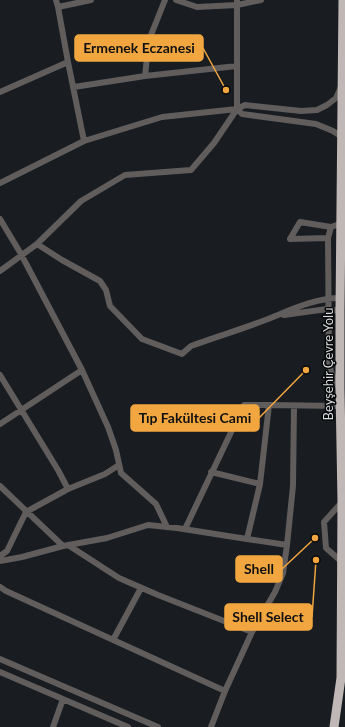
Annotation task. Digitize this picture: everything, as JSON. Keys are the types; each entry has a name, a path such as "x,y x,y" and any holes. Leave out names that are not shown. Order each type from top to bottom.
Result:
{"highway":[{"name":"Beyşehir Çevre Yolu","path":"334,727 341,678 342,502 340,311 343,0"}],"street":[{"path":"56,0 84,141"},
{"path":"58,7 91,0"},
{"path":"145,76 149,40 165,0"},
{"path":"176,0 197,7 261,0"},
{"path":"237,2 237,110"},
{"path":"0,92 68,62"},
{"path":"74,87 145,76 237,66"},
{"path":"0,271 20,254 37,244 82,201 125,175 191,170 214,143 237,110 245,105 301,111 317,110 336,98 342,83"},
{"path":"0,183 84,141 162,116 237,110 242,114 316,124 333,131 342,137"},
{"path":"0,219 82,370 108,428 121,473 156,504 167,527"},
{"path":"328,238 290,238 300,222 332,227 342,223"},
{"path":"332,227 328,238 328,361 331,372 340,389"},
{"path":"37,244 100,281 106,290 110,306 142,340 182,354 191,346 290,310 327,298 341,298"},
{"path":"272,317 328,309 340,311"},
{"path":"0,424 82,370"},
{"path":"0,375 68,489"},
{"path":"247,539 260,484 269,405"},
{"path":"185,529 211,472 244,406 340,406"},
{"path":"211,727 225,691 252,632 275,592 283,572 293,486 294,406"},
{"path":"0,556 7,551 26,512 68,489 105,474 119,465"},
{"path":"211,472 260,484"},
{"path":"0,486 26,512 66,546 119,578 252,632"},
{"path":"342,502 324,522 326,548 342,562"},
{"path":"0,561 107,538 148,525 185,529 287,545"},
{"path":"0,587 6,592 225,691"},
{"path":"113,640 141,588"},
{"path":"0,659 158,727"},
{"path":"0,672 128,727"},
{"path":"53,727 64,699"}],"place":[{"name":"Ermenek Eczanesi","path":"226,90"},
{"name":"Tıp Fakültesi Cami","path":"306,370"},
{"name":"Shell","path":"315,538"},
{"name":"Shell Select","path":"316,560"}]}
